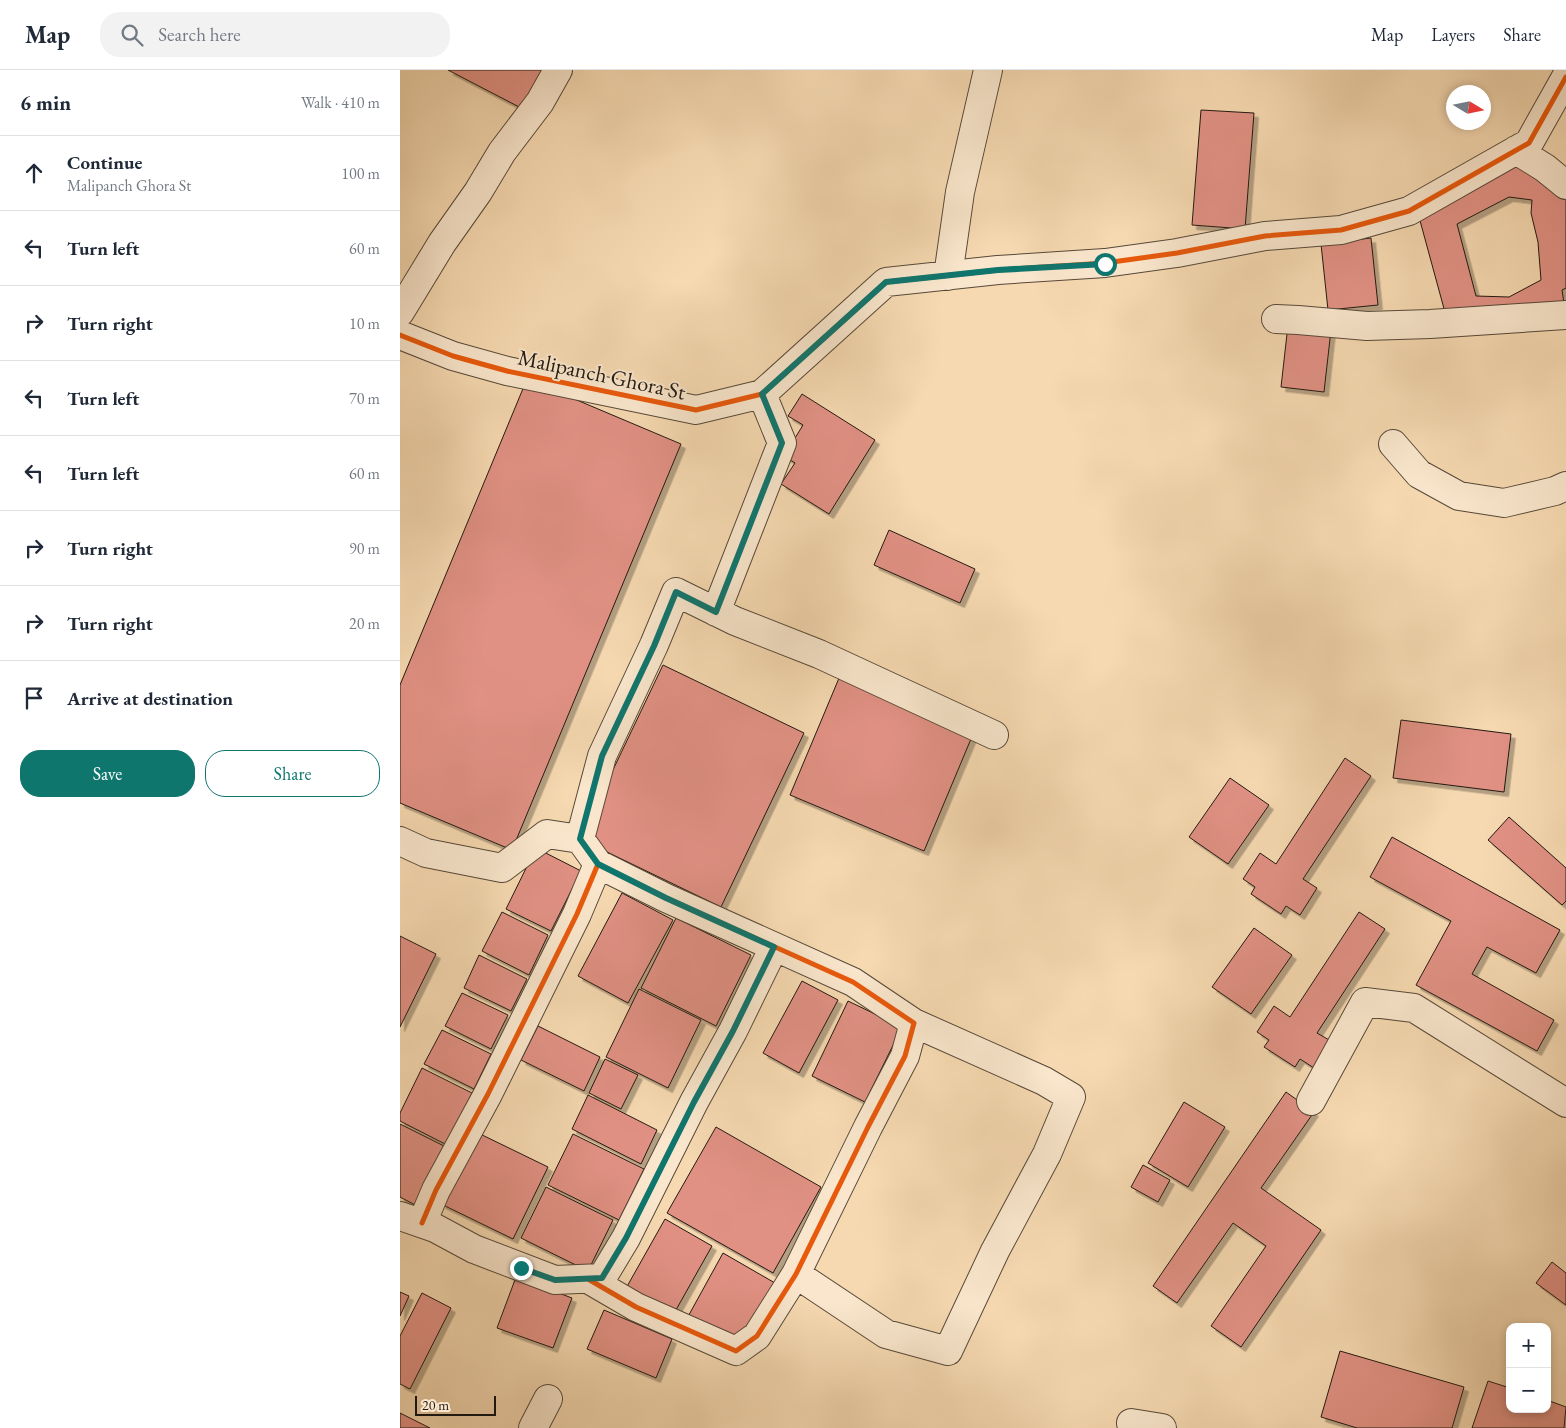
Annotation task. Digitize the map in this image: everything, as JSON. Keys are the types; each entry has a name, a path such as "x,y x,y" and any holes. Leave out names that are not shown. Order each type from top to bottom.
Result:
{"street":[{"path":"400,312 442,243 478,192 502,152 540,102 558,70"},
{"path":"948,276 960,192 988,70"},
{"name":"Malipanch Ghora St","path":"400,335 453,356 507,371 696,410 762,394 886,282 998,270 1105,264 1177,253 1265,236 1341,230 1409,210 1529,143 1566,77"},
{"path":"1516,150 1545,168 1566,186"},
{"path":"1276,319 1367,326 1430,324 1566,314"},
{"path":"716,612 782,443 762,394"},
{"path":"1393,444 1419,474 1459,496 1504,503 1555,491 1566,486"},
{"path":"580,839 602,756 654,646 676,592 716,612 819,654 994,735"},
{"path":"400,840 426,853 502,868 547,834 580,839 598,864 666,898 853,982 914,1023 1044,1081 1071,1096 1047,1154 995,1251 948,1351 886,1334 796,1274"},
{"path":"598,864 577,914 488,1094 436,1190 411,1220 435,1228 474,1249 555,1280 602,1278 626,1238 694,1102 733,1031 774,947"},
{"path":"1311,1101 1365,1002 1414,1008 1566,1104"},
{"path":"588,1279 636,1307 736,1351 757,1336 796,1274 905,1056 914,1023"},
{"path":"533,1428 548,1399"},
{"path":"1131,1423 1162,1428"}],"building":[{"path":"448,70 543,70 523,109"},
{"path":"1201,110 1254,113 1245,229 1192,225"},
{"path":"1504,165 1545,172 1566,192 1566,288 1562,290 1565,310 1446,316 1419,217","holes":["1509,197 1532,200 1531,213 1538,242 1541,280 1509,297 1476,296 1457,224"]},
{"path":"1371,238 1378,305 1328,310 1321,244"},
{"path":"1288,325 1331,330 1324,392 1281,387"},
{"path":"527,379 681,444 512,850 400,803 400,685"},
{"path":"802,394 875,440 829,514 781,484 795,463 784,456 803,425 788,416"},
{"path":"889,530 975,569 960,603 874,565"},
{"path":"663,665 804,733 721,907 580,839"},
{"path":"842,671 976,727 924,851 790,795"},
{"path":"1401,720 1511,734 1504,792 1393,778"},
{"path":"1345,758 1371,776 1303,879 1317,888 1300,915 1286,906 1281,914 1251,894 1255,887 1243,879 1260,853 1276,864"},
{"path":"1230,778 1269,805 1228,864 1189,837"},
{"path":"1509,817 1566,868 1566,901 1562,905 1488,840"},
{"path":"1392,837 1560,930 1536,973 1487,947 1472,974 1554,1020 1537,1051 1416,985 1451,921 1370,877"},
{"path":"536,848 581,871 551,931 506,909"},
{"path":"622,893 673,920 628,1003 578,976"},
{"path":"502,912 548,935 529,975 482,951"},
{"path":"1359,912 1385,929 1317,1033 1331,1041 1314,1068 1300,1059 1295,1067 1264,1047 1269,1040 1257,1032 1274,1006 1290,1017"},
{"path":"676,918 751,955 716,1026 641,988"},
{"path":"1254,928 1292,955 1251,1014 1212,987"},
{"path":"400,936 436,954 400,1027"},
{"path":"479,955 527,979 511,1011 464,988"},
{"path":"802,981 838,1000 799,1073 763,1053"},
{"path":"639,989 701,1020 668,1088 606,1057"},
{"path":"462,993 508,1015 491,1049 445,1026"},
{"path":"848,1001 902,1027 865,1102 812,1076"},
{"path":"538,1026 600,1057 584,1091 521,1060"},
{"path":"442,1030 491,1054 474,1089 424,1064"},
{"path":"605,1059 638,1075 621,1109 589,1093"},
{"path":"422,1068 472,1093 447,1145 400,1121 400,1113"},
{"path":"1286,1092 1314,1112 1261,1188 1321,1230 1241,1347 1211,1326 1266,1246 1233,1223 1177,1303 1153,1286"},
{"path":"588,1095 657,1130 641,1164 572,1129"},
{"path":"1184,1102 1225,1127 1188,1187 1148,1163"},
{"path":"400,1124 448,1148 419,1207 400,1197"},
{"path":"716,1127 821,1187 773,1273 667,1213"},
{"path":"476,1132 548,1167 513,1239 441,1204"},
{"path":"573,1134 644,1169 619,1220 548,1185"},
{"path":"1143,1165 1170,1180 1158,1202 1131,1187"},
{"path":"546,1187 613,1220 588,1271 521,1238"},
{"path":"665,1219 712,1246 672,1317 625,1290"},
{"path":"723,1253 775,1283 736,1351 685,1322"},
{"path":"1552,1262 1566,1273 1566,1305 1536,1283"},
{"path":"516,1277 572,1298 553,1348 497,1328"},
{"path":"400,1292 409,1296 400,1316"},
{"path":"422,1293 451,1308 410,1389 400,1384 400,1336"},
{"path":"604,1310 672,1339 656,1378 587,1349"},
{"path":"1340,1351 1464,1387 1452,1428 1357,1428 1321,1417"},
{"path":"1488,1381 1506,1387 1506,1413 1551,1413 1551,1401 1566,1407 1564,1428 1472,1428"},
{"path":"400,1413 430,1428 400,1428"}],"cycle path":[{"path":"400,335 453,356 507,371 696,410 762,394 886,282 998,270 1105,263 1177,253 1265,236 1341,230 1409,211 1529,143 1566,77"},
{"path":"422,1223 436,1190 488,1094 577,914 598,864 666,898 853,982 914,1023 905,1056 796,1274 757,1336 736,1351 636,1307 588,1279"}],"route":[{"path":"521,1268 555,1280 602,1278 626,1238 694,1102 733,1031 774,947 666,898 598,864 580,839 602,756 654,646 676,592 716,612 782,443 762,394 886,282 998,270 1105,264"}]}
